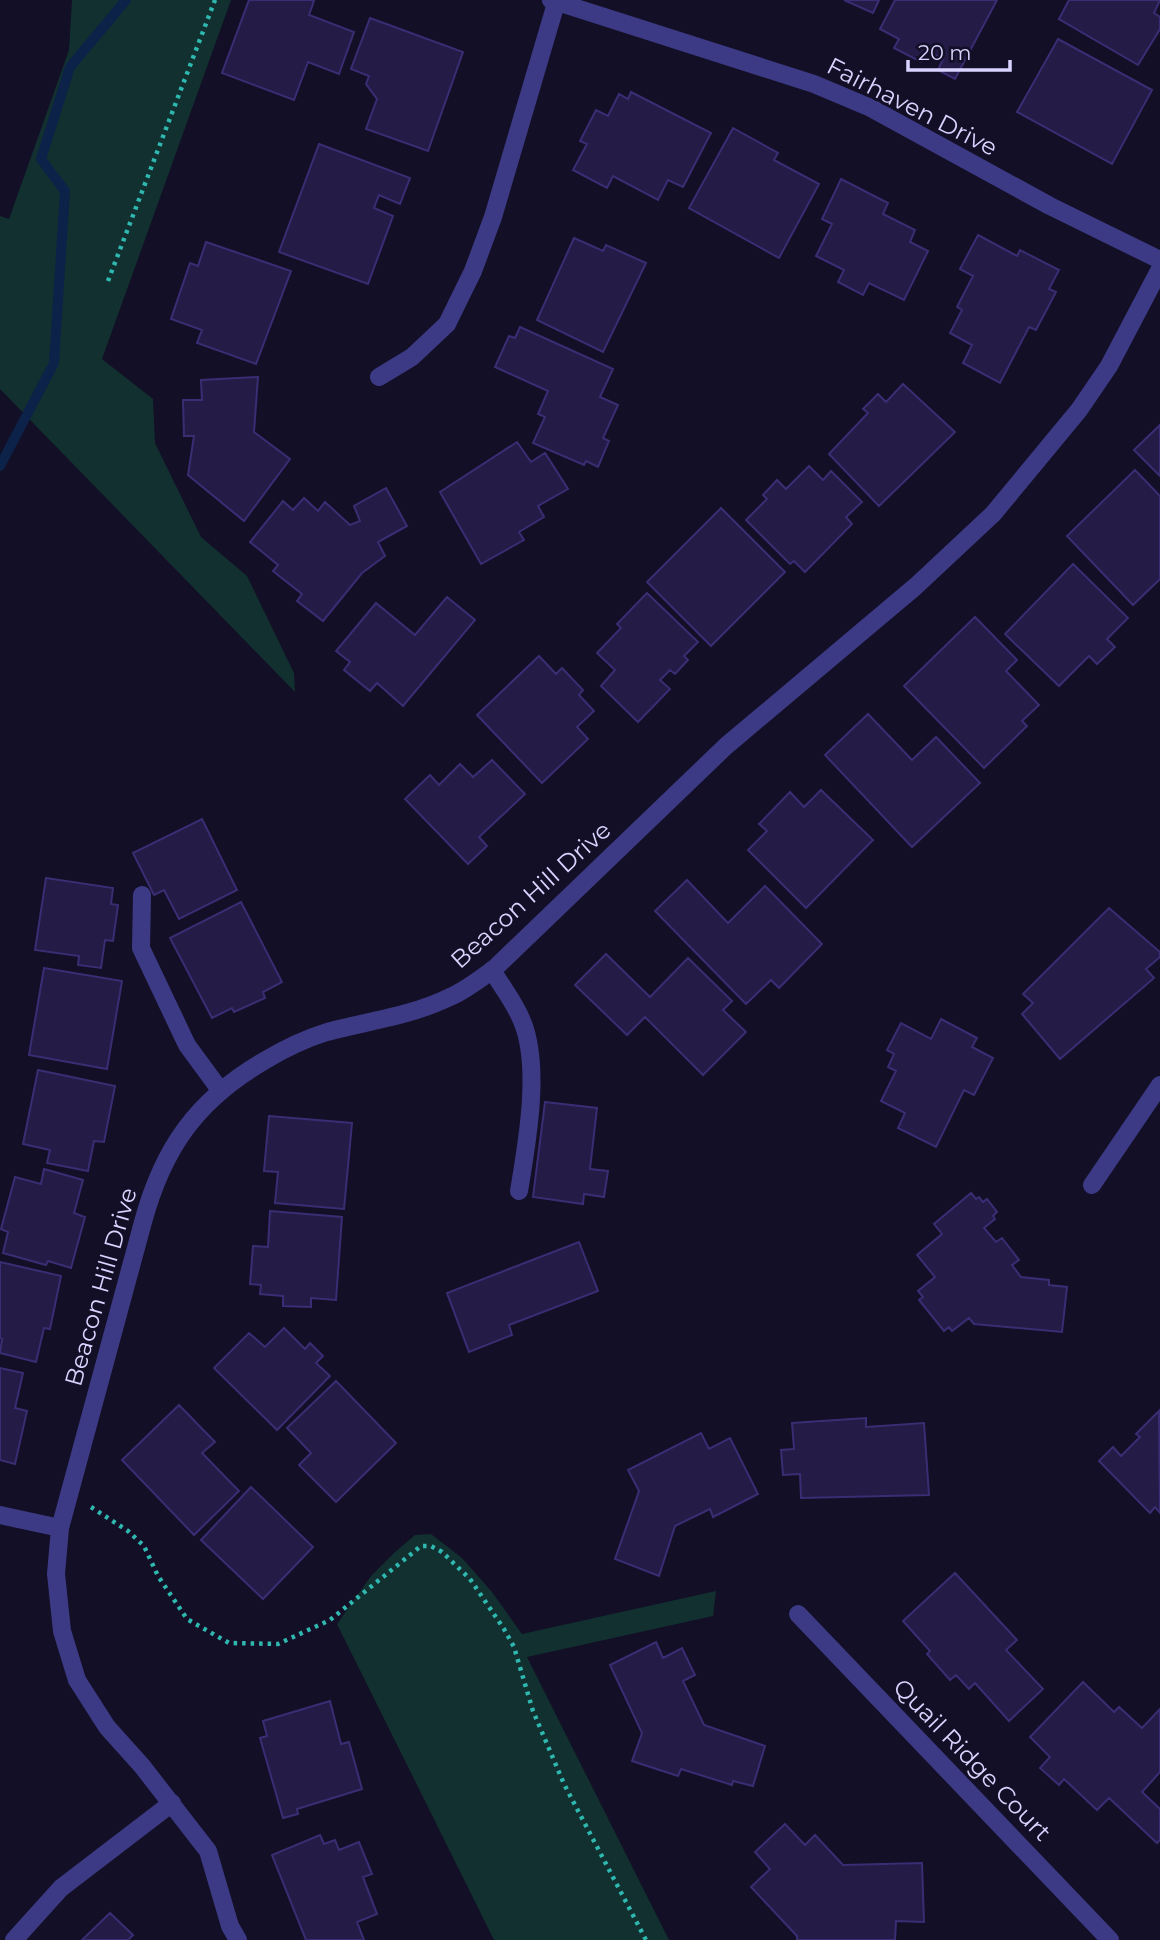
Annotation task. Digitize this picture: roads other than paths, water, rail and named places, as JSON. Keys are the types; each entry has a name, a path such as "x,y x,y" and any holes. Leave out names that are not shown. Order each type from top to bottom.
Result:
{"street":[{"name":"Fairhaven Drive","path":"555,1 797,77 871,108 1050,206 1160,260"},
{"path":"379,377 412,357 447,324 473,271 492,217 555,1"},
{"name":"Beacon Hill Drive","path":"238,1940 230,1926 208,1851 172,1803 107,1727 75,1675 61,1620 56,1574 60,1528 151,1192 161,1170 186,1128 204,1105 249,1069 302,1040 428,1007 451,997 492,970 726,746 907,594 993,514 1029,474 1109,366 1160,269"},
{"path":"142,895 141,948 187,1045 220,1090"},
{"path":"492,970 523,1024 532,1068 528,1136 519,1191"},
{"path":"1092,1185 1160,1085"},
{"path":"0,1515 60,1528"},
{"name":"Quail Ridge Court","path":"798,1614 1110,1940"},
{"path":"14,1940 61,1888 172,1803"}],"waterway":[{"path":"0,466 54,363 65,191 41,159 70,67 126,0"}]}
